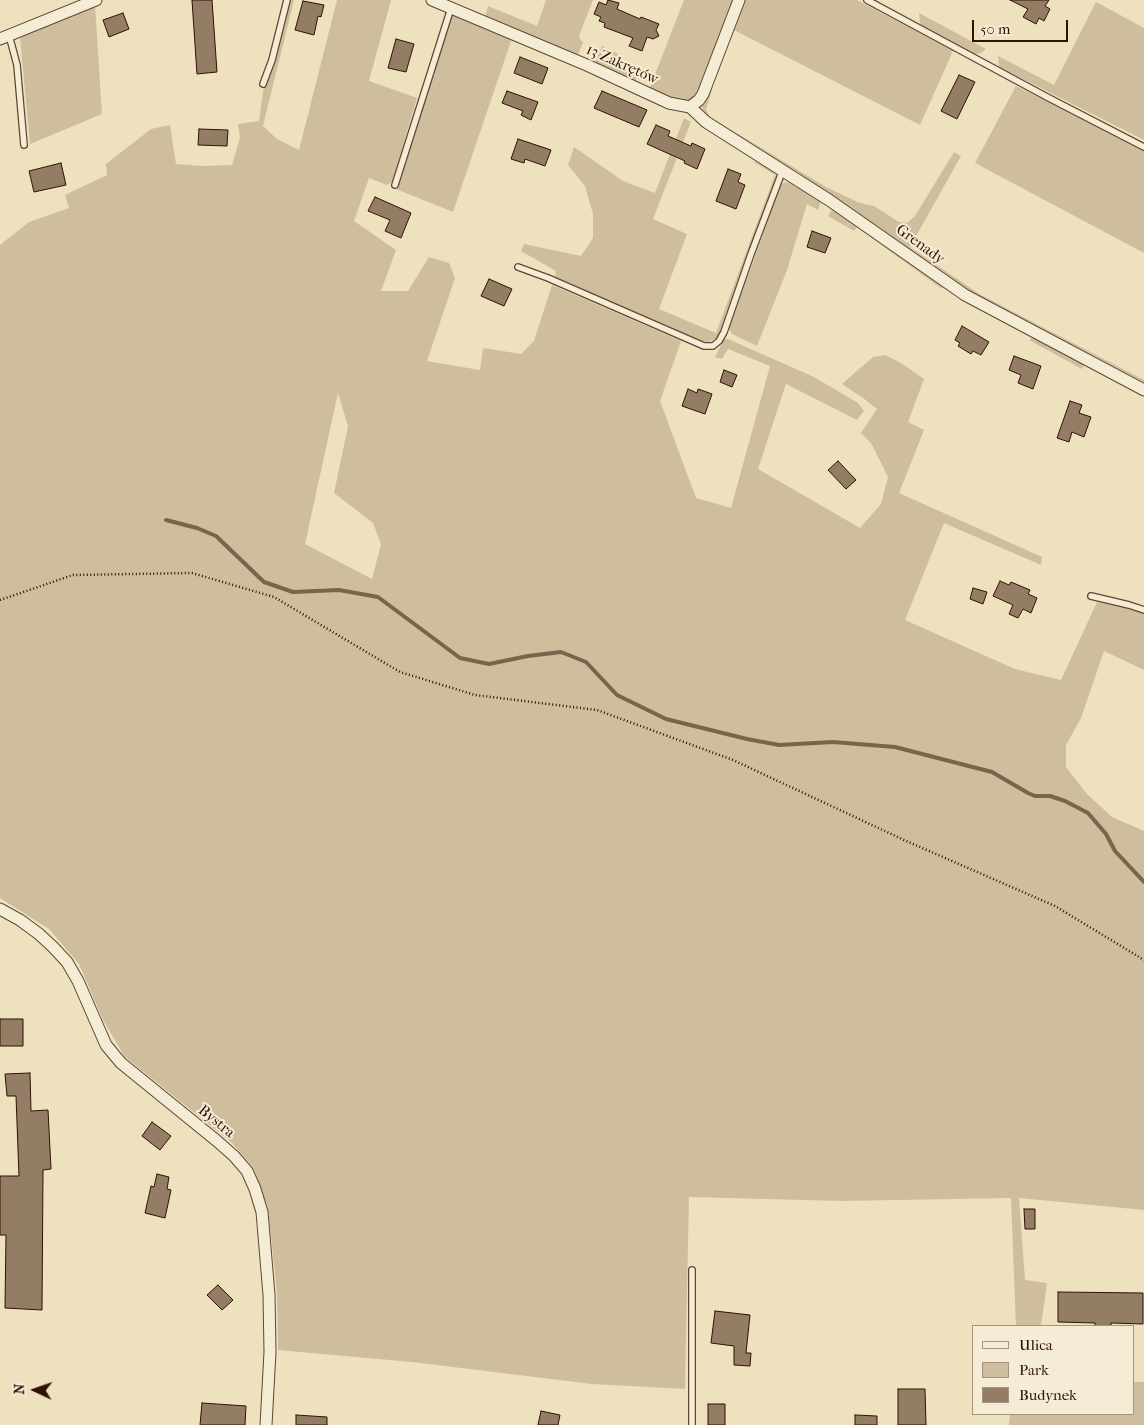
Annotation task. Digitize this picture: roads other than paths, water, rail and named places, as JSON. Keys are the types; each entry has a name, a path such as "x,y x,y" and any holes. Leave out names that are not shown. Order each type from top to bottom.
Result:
{"street":[{"path":"4,37 96,0"},
{"name":"13 Zakrętów","path":"432,0 589,66 669,103 690,107"},
{"path":"690,107 704,94 739,0"},
{"name":"Grenady","path":"690,107 706,122 782,172 829,200 966,295 1144,390"},
{"name":"Bystra","path":"0,909 20,920 39,934 67,962 78,981 106,1045 121,1064 217,1141 247,1171 262,1212 269,1295 270,1352 266,1425"}],"lane":[{"path":"263,84 272,60 287,0"},
{"path":"867,0 1047,97 1144,146"},
{"path":"395,185 451,8"},
{"path":"4,37 17,65 24,145"},
{"path":"518,267 557,281 704,346 713,346 719,342 724,332 782,172"},
{"path":"1091,596 1144,610"},
{"path":"692,1270 692,1425"}],"waterway":[{"path":"166,520 197,528 216,536 264,582 293,592 339,590 378,597 460,658 489,664 561,652 586,662 617,695 666,719 779,745 833,742 895,747 992,772 1035,796 1050,796 1065,801 1088,813 1106,834 1115,851 1144,882"}]}
